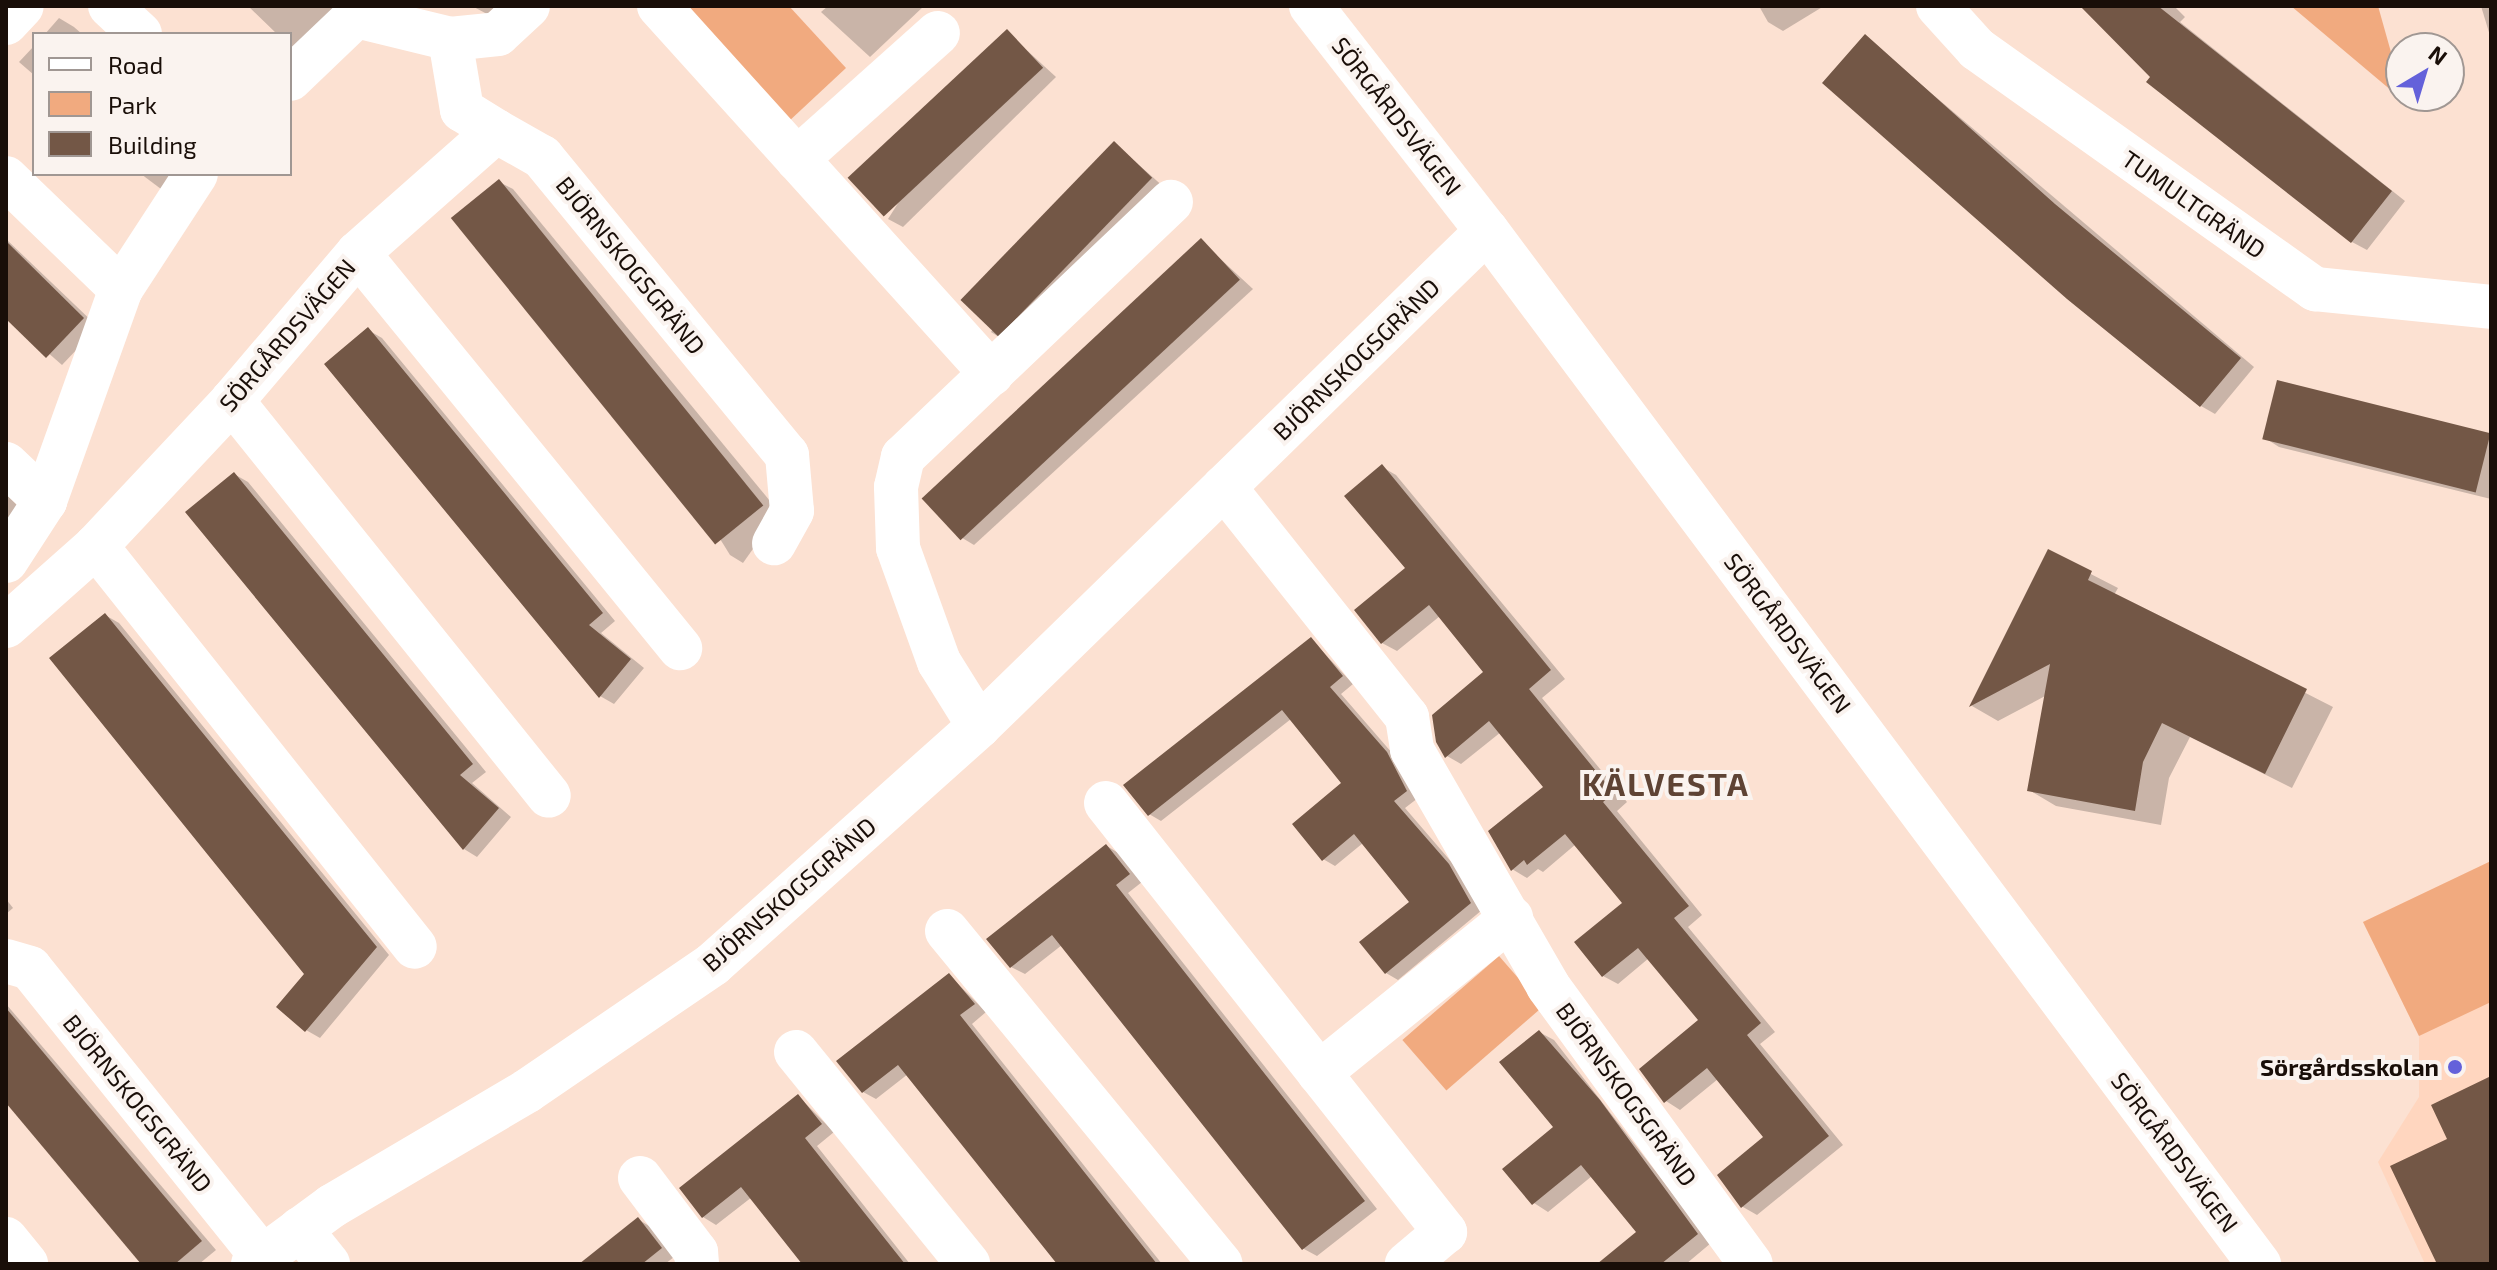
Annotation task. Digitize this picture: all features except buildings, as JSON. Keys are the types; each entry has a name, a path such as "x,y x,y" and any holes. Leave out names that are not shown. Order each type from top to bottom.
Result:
{"street":[{"path":"6,23 22,6"},
{"path":"110,6 138,32"},
{"path":"292,77 358,11 450,39 498,34 528,6"},
{"path":"659,6 992,374"},
{"name":"SÖRGÅRDSVÄGEN","path":"1311,6 1487,231 2259,1264"},
{"name":"TUMULTGRÄND","path":"1938,6 1977,49 2315,289 2491,307"},
{"path":"797,159 938,33"},
{"path":"450,39 462,110 496,131"},
{"name":"SÖRGÅRDSVÄGEN","path":"6,626 96,546 232,401 358,253 496,131"},
{"name":"BJÖRNSKOGSGRÄND","path":"496,131 542,157 787,455 792,511 774,543"},
{"path":"6,561 45,501 121,289 195,176"},
{"path":"6,178 121,289"},
{"path":"979,726 939,662 898,548 896,487 903,457 1171,202"},
{"name":"BJÖRNSKOGSGRÄND","path":"6,961 30,968 257,1261 400,1163 527,1091 713,964 979,726 1487,231"},
{"path":"358,253 680,648"},
{"path":"232,401 549,796"},
{"path":"6,464 45,501"},
{"name":"BJÖRNSKOGSGRÄND","path":"1224,487 1407,717 1412,750 1548,986 1751,1264"},
{"path":"96,546 415,947"},
{"path":"1106,803 1445,1232 1407,1264"},
{"path":"1319,1073 1511,918"},
{"path":"947,931 1221,1264"},
{"path":"796,1052 968,1264"},
{"path":"640,1178 696,1252 697,1264"},
{"path":"300,1229 328,1264"},
{"path":"6,1239 26,1264"}],"shaded area":[{"name":"Sörgårdsskolan","path":"2491,861 2491,1264 2425,1264 2378,1162 2419,1097 2419,1036 2363,922"}],"green space":[{"path":"680,6 789,6 846,68 787,123"},
{"path":"2291,6 2378,6 2385,32 2385,85"},
{"path":"2491,861 2491,1002 2419,1036 2363,922"},
{"path":"1499,956 1543,1007 1446,1091 1402,1040"}],"place":[{"name":"Sörgårdsskolan","path":"2455,1067"}],"district":[{"name":"KÄLVESTA","path":"1666,783"}]}
